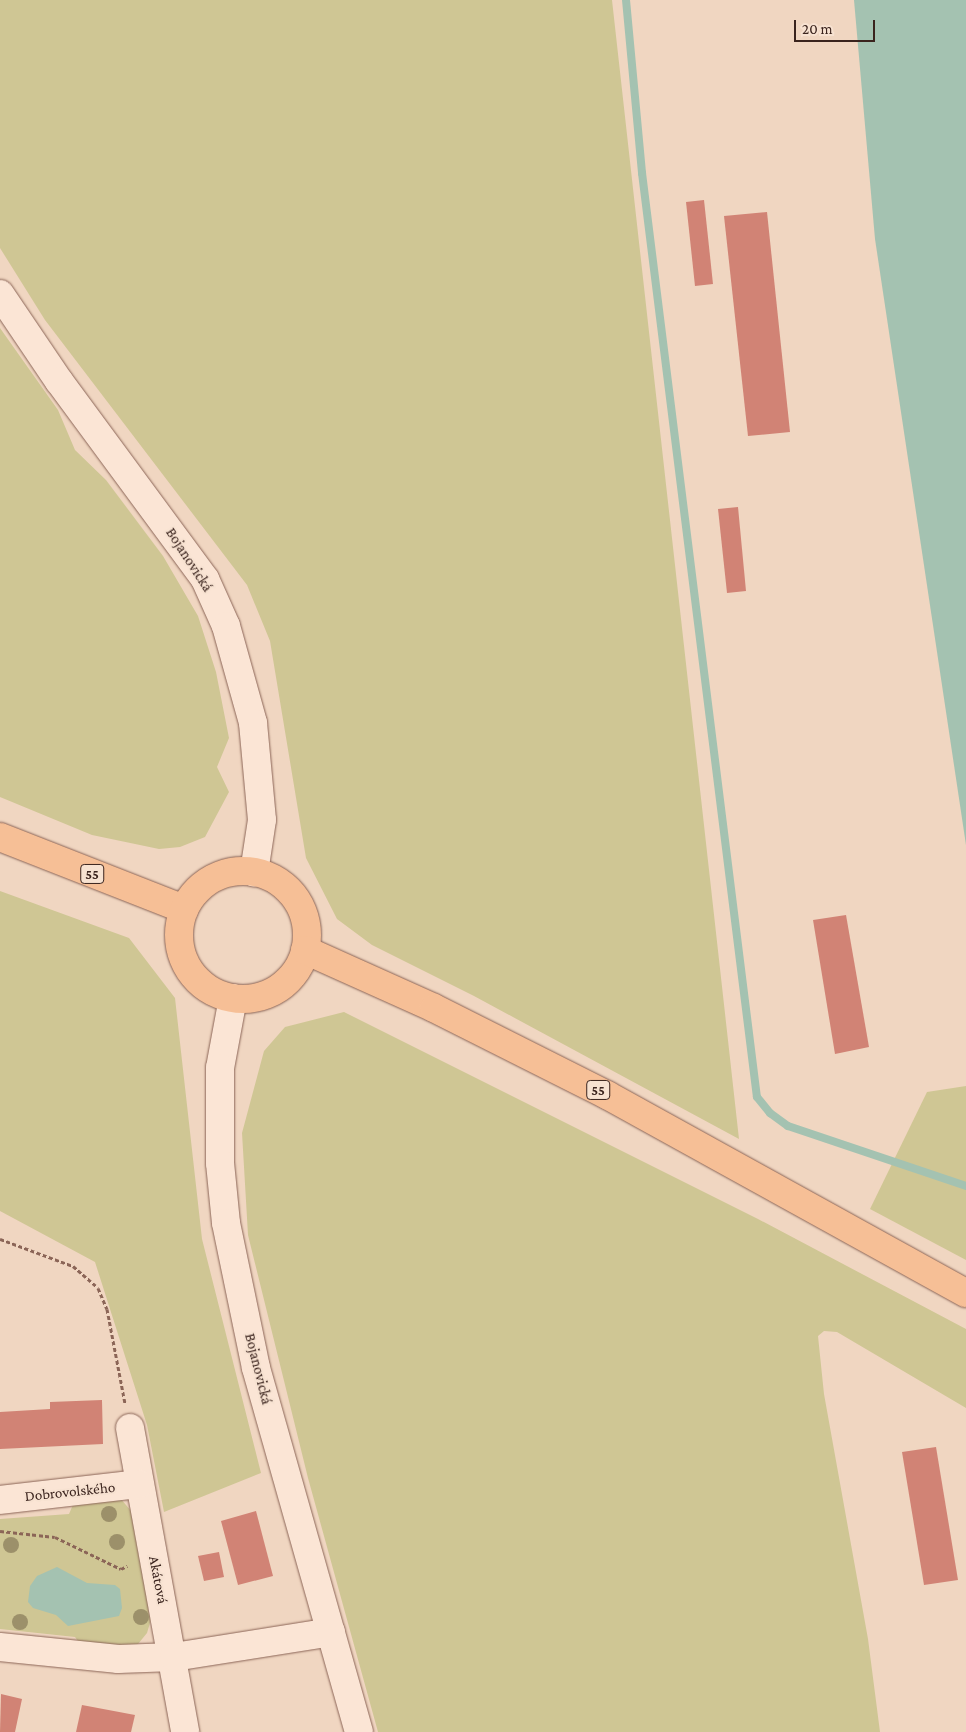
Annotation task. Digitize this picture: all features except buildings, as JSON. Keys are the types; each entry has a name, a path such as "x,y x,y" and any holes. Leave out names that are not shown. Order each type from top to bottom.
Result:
{"main road":[{"name":"55","path":"0,837 184,909"},
{"path":"234,871 254,872 273,878 289,890 300,907 306,928 305,950 297,971 281,987 262,997 233,998 218,994 200,982 186,965 179,944 179,922 184,909 199,888 215,877 234,871"},
{"name":"55","path":"305,950 434,1008 607,1095 966,1293"}],"street":[{"name":"Bojanovická","path":"0,294 59,381 205,579 226,626 253,723 262,820 254,872"},
{"name":"Bojanovická","path":"233,998 220,1068 220,1163 226,1223 256,1368 359,1732"},
{"name":"Akátová","path":"130,1428 152,1554 174,1657 186,1732"},
{"name":"Dobrovolského","path":"0,1500 139,1484"},
{"path":"0,1647 118,1659 174,1657 331,1632"}],"path":[{"path":"0,1239 73,1266 98,1288 107,1309 130,1428"},
{"path":"0,1531 55,1537 121,1569 152,1554"}],"shaded area":[{"path":"0,0 612,0 739,1139 474,996 372,945 337,919 306,858 270,641 247,585 45,320 0,248"},
{"path":"854,0 966,0 966,845 875,239"},
{"path":"0,328 58,410 75,450 106,480 163,556 198,616 216,672 229,738 217,767 229,792 205,837 180,847 159,849 92,835 0,797"},
{"path":"0,891 129,938 175,998 202,1239 261,1473 164,1512 147,1425 95,1262 0,1211"},
{"path":"344,1012 758,1219 966,1329 966,1408 837,1332 824,1331 818,1336 824,1394 868,1639 880,1732 378,1732 308,1478 248,1235 242,1133 264,1051 285,1027"},
{"path":"966,1086 966,1260 870,1209 927,1092"},
{"path":"120,1498 132,1512 152,1616 147,1633 138,1644 127,1650 80,1644 75,1637 0,1629 0,1519 69,1514 75,1500"},
{"path":"57,1567 87,1583 115,1585 120,1589 122,1608 119,1616 68,1626 56,1615 33,1608 28,1602 30,1586 37,1576"}],"waterway":[{"path":"626,0 642,173 757,1097 770,1113 788,1126 966,1186"}]}
